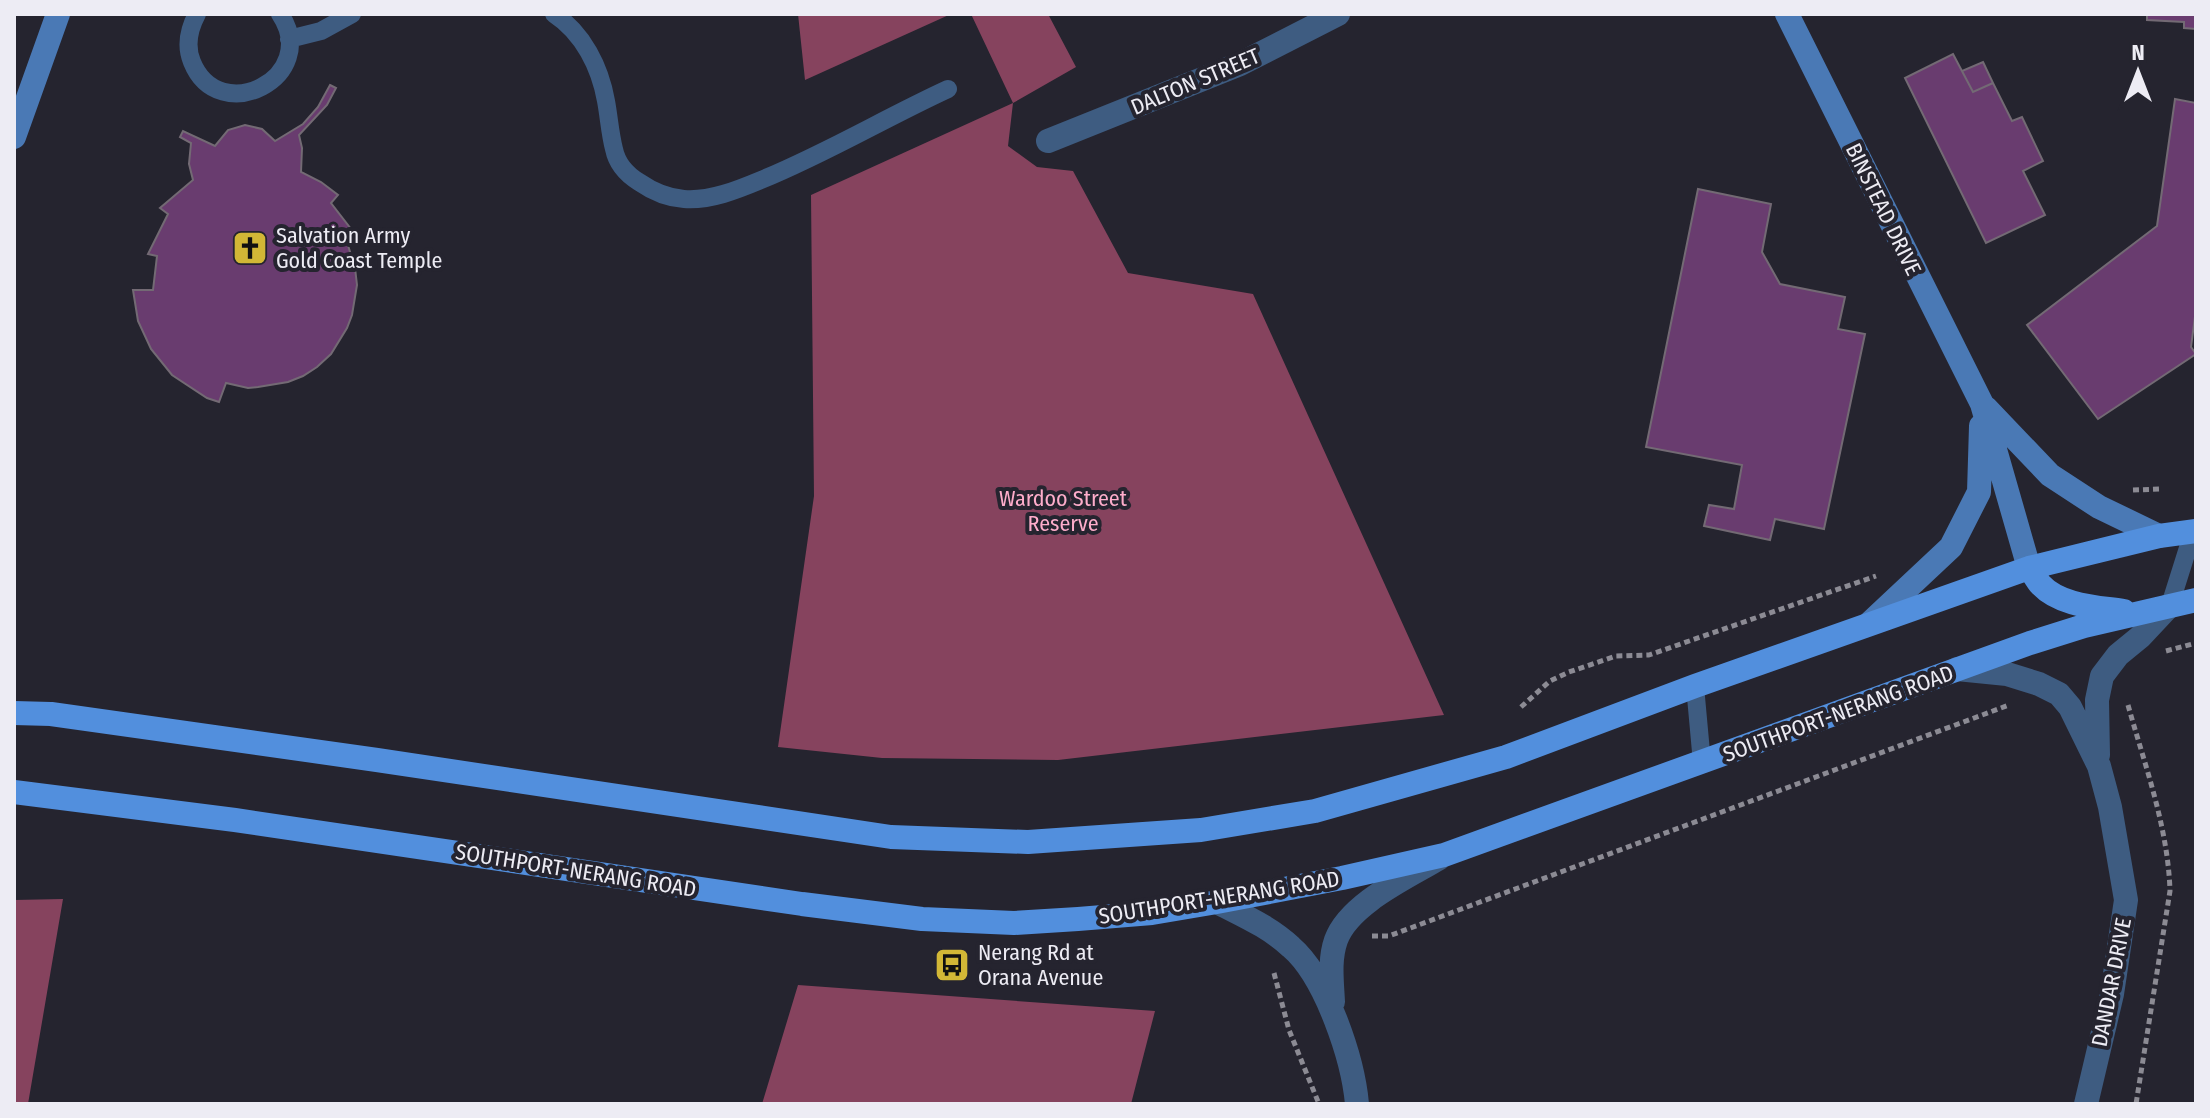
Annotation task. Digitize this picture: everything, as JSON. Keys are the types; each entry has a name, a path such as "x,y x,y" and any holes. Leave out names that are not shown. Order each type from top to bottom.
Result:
{"main road":[{"path":"14,713 83,718 891,837 1028,842 1201,830 1315,811 1506,757 1695,686 2029,568 2159,536 2194,531"},
{"path":"2029,568 2041,586 2059,597 2082,605 2141,613"},
{"name":"SOUTHPORT-NERANG ROAD","path":"21,795 235,820 922,919 1014,923 1152,913 1342,878 1444,855 1957,669 2084,626 2196,600"}],"street":[{"path":"14,137 58,14"},
{"name":"DALTON STREET","path":"1048,141 1240,64 1338,14"},
{"name":"BINSTEAD DRIVE","path":"1787,14 1982,404 2029,568"},
{"name":"BINSTEAD DRIVE","path":"1982,404 2050,475 2099,507 2159,536"},
{"name":"BINSTEAD DRIVE","path":"1870,623 1951,547 1979,492 1982,404"},
{"name":"DANDAR DRIVE","path":"2099,766 2097,700 2102,676 2118,655 2170,605"},
{"name":"DANDAR DRIVE","path":"1957,669 2007,674 2059,694 2070,707 2099,766 2110,807 2126,900 2112,994 2086,1104"},
{"path":"1333,1013 1331,970 1336,940 1343,926 1358,910 1444,855"},
{"path":"1217,902 1262,926 1293,948 1307,965 1333,1013 1356,1088 1357,1104"}],"lane":[{"path":"197,14 188,40 193,65 203,79 218,89 245,93 270,83 286,61 289,39 280,14"},
{"path":"289,39 321,31 352,14"},
{"path":"554,14 580,39 599,74 614,150 623,169 647,187 682,199 729,192 782,172 948,89"},
{"path":"2170,605 2194,531"},
{"path":"1695,686 1702,763"}],"path":[{"path":"1521,707 1550,681 1569,672 1616,656 1649,655 1885,573"},
{"path":"1358,936 1389,936 2023,702"},
{"path":"1270,960 1289,1030 1319,1104"}],"green space":[{"path":"798,14 951,14 805,80"},
{"path":"971,14 1048,14 1076,67 1013,103"},
{"name":"Wardoo Street Reserve","path":"1013,103 1008,146 1037,167 1073,171 1128,273 1253,294 1444,715 1058,760 882,758 778,747 814,496 811,195"},
{"path":"63,899 28,1104 14,1104 14,900"},
{"path":"798,985 1155,1011 1131,1104 762,1104"}],"building":[{"path":"2147,14 2196,14 2196,29 2184,28 2184,22 2147,20"},
{"path":"1953,54 1973,92 1993,83 2012,121 2022,117 2043,161 2023,171 2045,215 1986,243 1905,78"},
{"path":"1983,62 1993,83 1973,92 1962,71"},
{"name":"Salvation Army Gold Coast Temple","path":"330,85 336,88 327,105 299,135 301,172 338,195 331,203 358,238 347,242 357,285 347,328 331,354 303,376 288,382 248,388 226,383 219,402 207,398 172,375 151,349 138,321 133,290 153,290 157,256 148,254 168,214 160,208 193,180 189,164 191,143 180,137 183,131 215,146 228,130 245,125 262,129 275,141 303,124 318,107"},
{"path":"2175,99 2196,103 2196,309 2191,347 2196,354 2098,419 2027,325 2157,226"},
{"path":"1698,189 1771,204 1762,252 1780,284 1845,297 1838,329 1865,334 1824,529 1775,519 1770,540 1704,526 1709,505 1734,509 1742,465 1646,447"}],"place":[{"name":"Salvation Army Gold Coast Temple","path":"250,248"},
{"name":"Nerang Rd at Orana Avenue","path":"952,965"}]}
